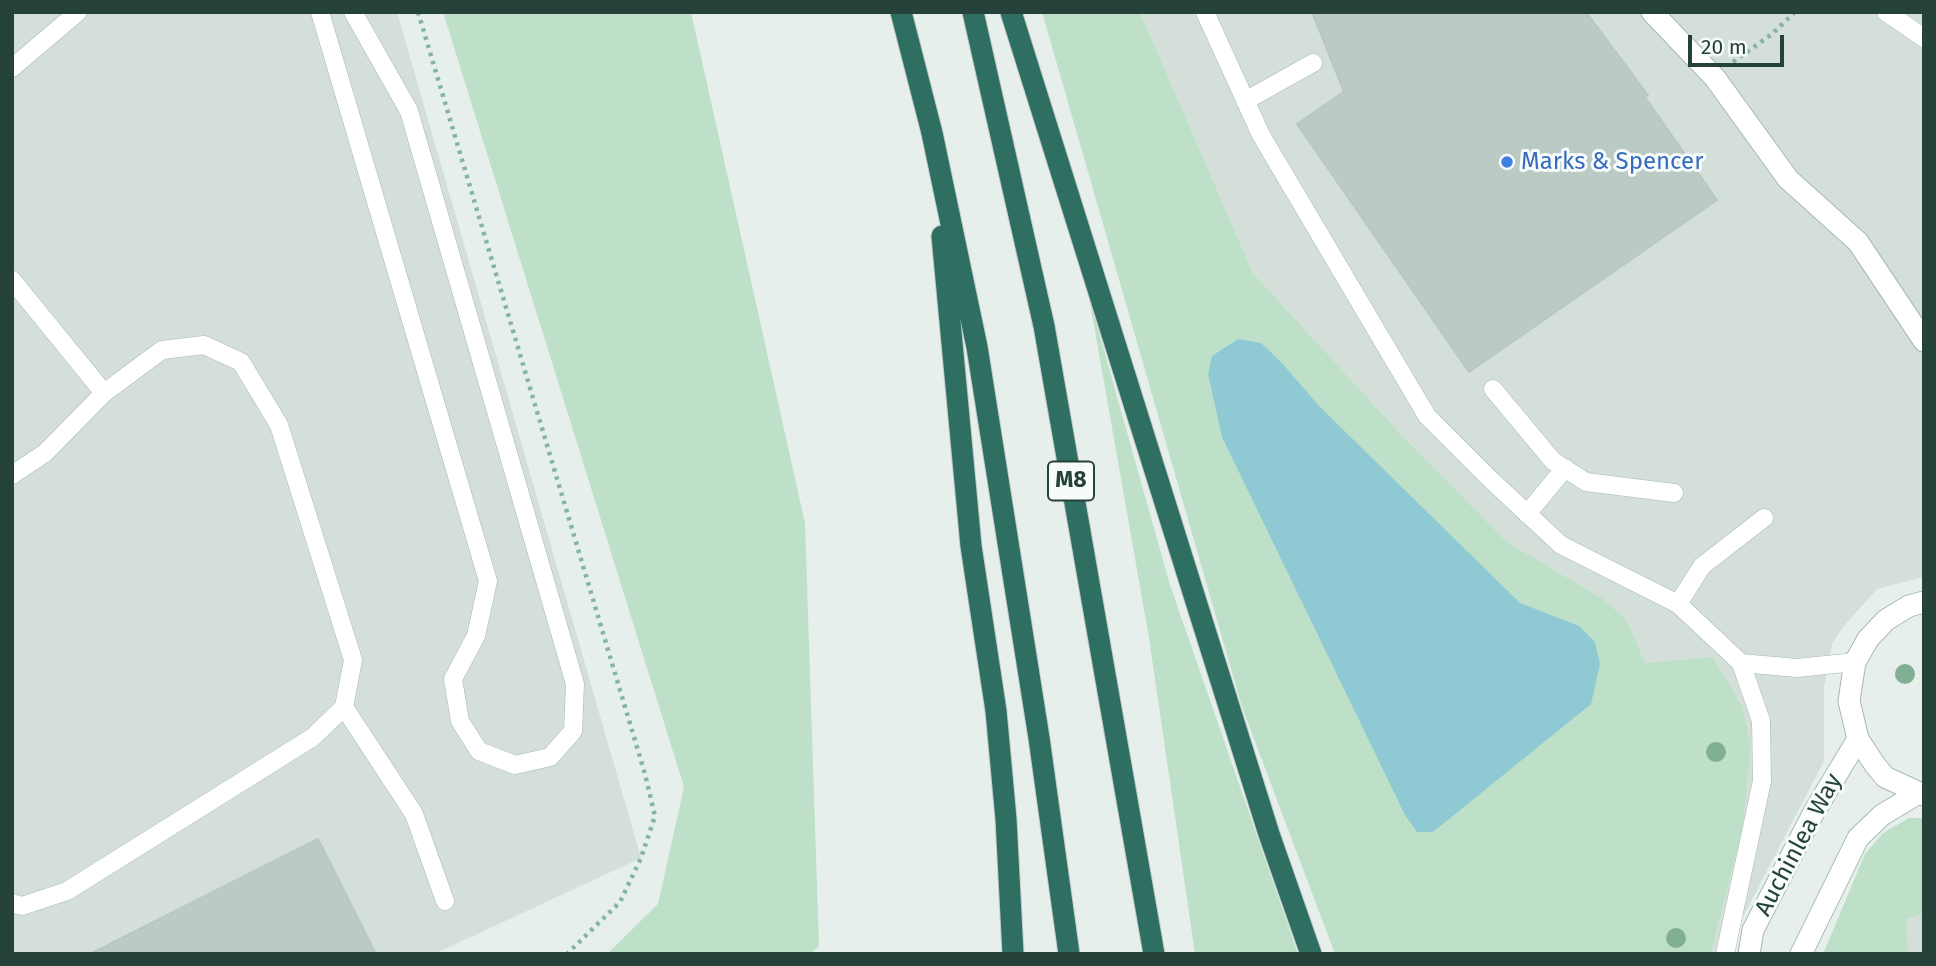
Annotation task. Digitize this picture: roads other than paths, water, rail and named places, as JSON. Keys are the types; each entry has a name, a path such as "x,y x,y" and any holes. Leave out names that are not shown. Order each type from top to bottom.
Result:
{"highway":[{"path":"901,12 932,133 977,347 1040,738 1069,954"},
{"name":"M8","path":"973,12 1044,326 1154,954"},
{"path":"1011,12 1269,834 1311,954"},
{"path":"932,133 971,546 996,711 1006,819 1013,954"}],"street":[{"path":"1652,12 1715,78 1788,178 1858,242 1924,341"},
{"path":"1920,795 1885,777 1858,739 1849,701 1855,662 1868,639 1886,620 1924,602"},
{"name":"Auchinlea Way","path":"1749,954 1753,929 1814,812 1858,739"},
{"name":"Auchinlea Way","path":"1801,954 1858,838 1882,815 1920,795"}],"lane":[{"path":"12,68 78,12"},
{"path":"320,12 488,581 476,636 453,679 460,721 479,751 515,765 550,757 573,731 575,684 409,111 353,12"},
{"path":"1205,12 1261,135 1427,416 1561,545 1678,604 1741,663 1761,722 1762,781 1752,839 1725,954"},
{"path":"1886,12 1924,38"},
{"path":"1245,101 1313,63"},
{"path":"12,280 104,393"},
{"path":"12,475 45,453 104,393 162,350 204,345 241,362 279,425 353,660 344,707 313,737 67,891 22,906 12,903"},
{"path":"1493,389 1553,461 1586,482 1674,493"},
{"path":"1528,514 1565,468"},
{"path":"1678,604 1702,566 1765,518"},
{"path":"1741,663 1797,668 1855,662"},
{"path":"344,707 414,814 445,901"}],"water":[{"path":"1238,339 1261,343 1319,406 1520,603 1579,626 1595,642 1600,664 1591,704 1433,832 1417,832 1405,815 1222,437 1208,374 1212,356"}],"place":[{"name":"Marks & Spencer","path":"1507,162"}]}
